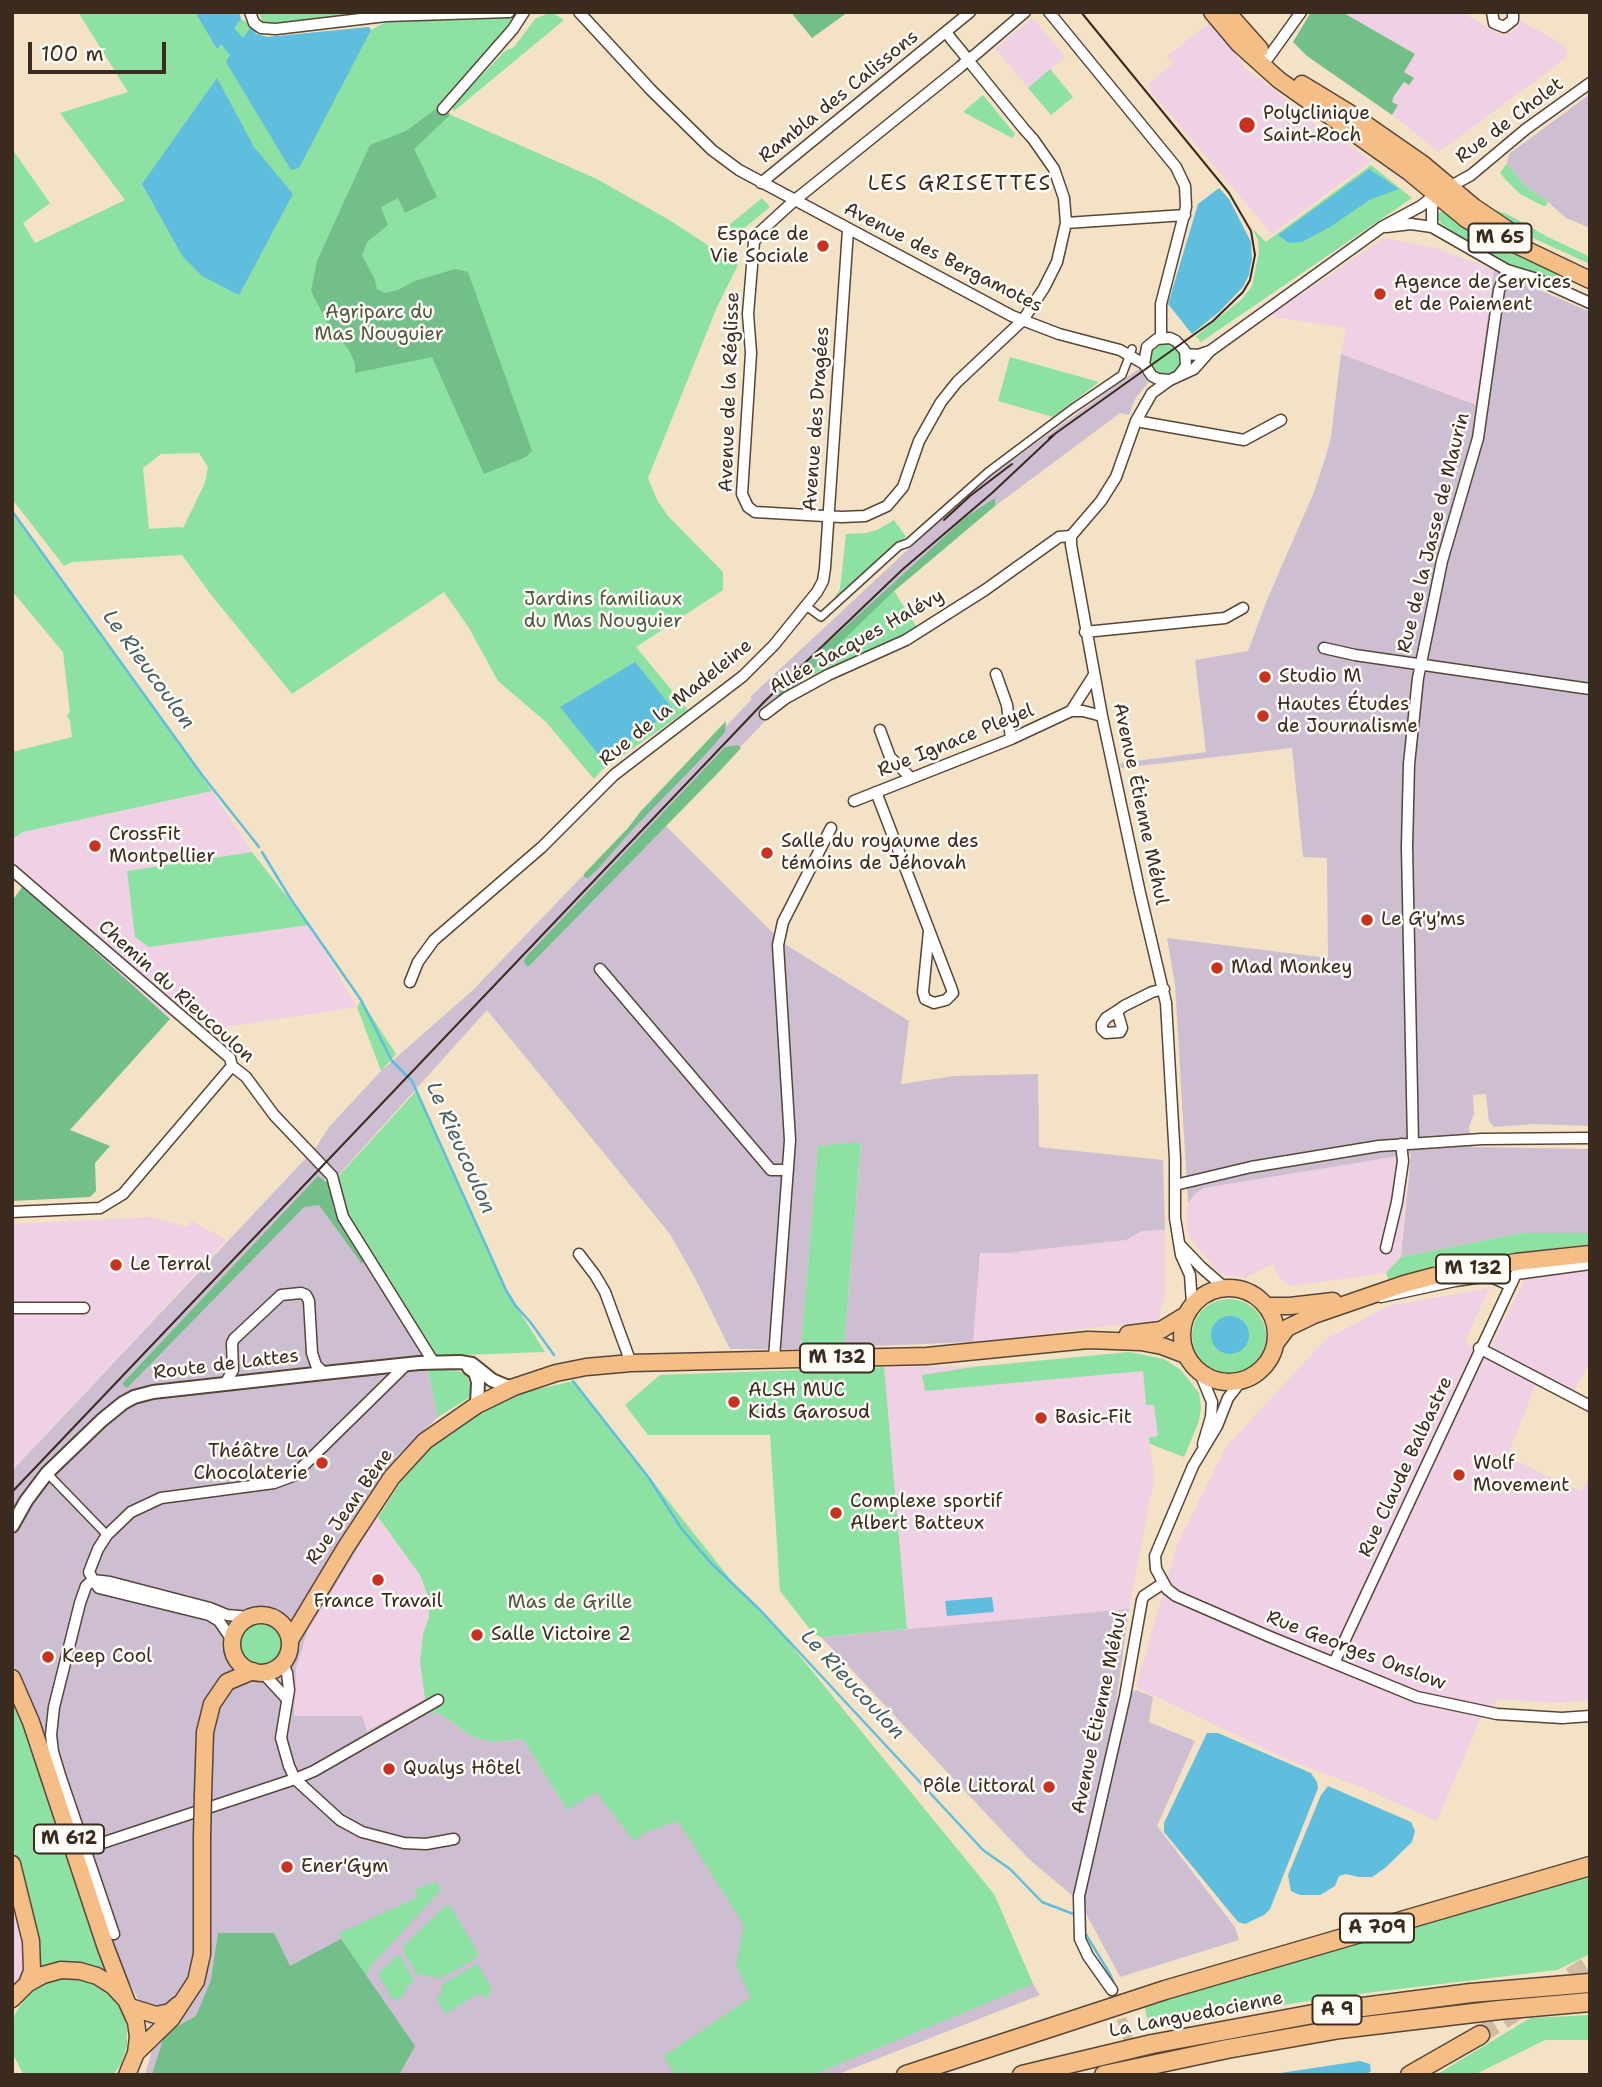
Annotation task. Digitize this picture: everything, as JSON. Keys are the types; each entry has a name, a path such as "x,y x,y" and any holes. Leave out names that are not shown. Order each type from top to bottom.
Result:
{"highway":[{"name":"A 709","path":"906,2075 1165,1990 1590,1866"},
{"name":"La Languedocienne","path":"1022,2075 1152,2044 1311,2014 1471,1993 1590,1983"},
{"name":"La Languedocienne","path":"1104,2075 1339,2029 1485,2011 1590,2002"},
{"path":"1410,2075 1480,2035"}],"main road":[{"name":"M 65","path":"1212,12 1239,44 1279,80 1409,172 1466,219 1590,281"},
{"name":"M 65","path":"1227,12 1268,58 1451,186 1495,223 1590,270"},
{"path":"1436,194 1451,186"},
{"name":"M 65","path":"1559,256 1571,272"},
{"name":"M 132","path":"1275,1343 1287,1328 1360,1298 1434,1276 1516,1262 1590,1254"},
{"path":"1225,1288 1249,1292 1266,1306 1275,1327 1275,1343 1266,1364 1255,1374 1242,1380 1218,1381 1200,1373 1186,1355 1181,1331 1188,1310 1204,1294 1225,1288"},
{"name":"M 132","path":"1266,1306 1360,1298"},
{"name":"M 132","path":"631,1363 927,1356 1160,1330 1188,1310"},
{"name":"M 132","path":"1088,1340 1152,1344 1186,1355"},
{"name":"Rue Jean Bène","path":"290,1640 392,1477 425,1441 477,1405 514,1387 556,1373 631,1363"},
{"path":"278,1620 307,1609"},
{"path":"136,2053 172,2019 190,1993 196,1981 202,1954 206,1718 218,1692 227,1682 273,1670 283,1663 289,1652 290,1640 278,1620 264,1615 249,1617 235,1631 227,1682"},
{"path":"234,1648 242,1665 258,1672"},
{"name":"M 612","path":"12,1678 31,1722 106,1948 128,2003"},
{"name":"M 612","path":"12,1864 31,1941 32,1971 27,1984"},
{"path":"12,1999 27,1984 43,1975 61,1970 97,1976 113,1986 128,2003 138,2037 129,2074"},
{"path":"128,2003 156,2015 170,2012 190,1993"}],"street":[{"path":"250,12 254,23 276,29 389,15 509,12"},
{"path":"443,109 513,29 524,12"},
{"path":"579,12 651,90 712,150 761,183"},
{"name":"Rambla des Calissons","path":"795,201 761,183 971,12"},
{"path":"795,201 1025,12"},
{"path":"1049,12 1178,170 1187,196 1185,215 1161,304 1161,338"},
{"path":"1268,58 1301,12"},
{"path":"1480,12 1491,14 1494,23 1504,27 1513,20 1513,12"},
{"name":"Rambla des Calissons","path":"946,32 968,60"},
{"name":"Avenue de la Réglisse","path":"795,201 761,231 754,242 748,314 751,353 742,494 748,507 755,512 829,518 865,516 887,506 903,487 919,441 944,396 1023,320 1057,262 1066,223 1062,188 1046,156 968,60"},
{"name":"Rue de Cholet","path":"1451,186 1471,175 1590,83"},
{"path":"1432,227 1432,208 1436,194"},
{"path":"1071,536 1101,501 1116,477 1136,421 1152,393 1174,378 1194,369 1210,351 1382,227 1421,206 1436,194"},
{"name":"Avenue des Bergamotes","path":"795,201 1023,320 1059,334 1132,353 1144,364"},
{"path":"1066,223 1185,215"},
{"path":"1382,227 1411,224 1432,227 1507,270 1561,289 1590,303"},
{"name":"Avenue des Dragées","path":"806,606 823,582 848,230"},
{"name":"Rue de la Jasse de Maurin","path":"1413,1143 1407,847 1409,764 1421,664 1441,561 1478,438 1499,290 1507,270"},
{"path":"1561,289 1571,272"},
{"path":"806,606 821,617 898,546 908,543 988,472 1122,375 1132,353 1161,338 1176,341 1186,354 1185,366 1174,378 1164,380 1152,376"},
{"path":"1147,347 1144,364 1152,376 1152,393"},
{"path":"1186,354 1198,355 1210,351"},
{"path":"1136,421 1244,440 1281,420"},
{"name":"Avenue Étienne Méhul","path":"1071,536 1071,551 1102,716 1140,893 1164,989 1171,1075 1175,1218 1181,1255 1191,1275 1188,1310"},
{"name":"Allée Jacques Halévy","path":"765,713 828,675 914,636 1059,537 1071,536"},
{"name":"Rue de la Madeleine","path":"410,982 418,962 434,940 542,847 614,775 743,676 774,645 806,606"},
{"path":"1085,632 1225,618 1243,608"},
{"path":"1324,648 1590,689"},
{"path":"996,674 1007,705 1011,739"},
{"path":"1071,711 1094,675"},
{"path":"1071,711 1102,716"},
{"name":"Rue Ignace Pleyel","path":"854,801 1011,739 1071,711"},
{"path":"880,730 890,757 911,778"},
{"path":"876,792 953,993 946,1000 934,1003 925,999 923,992 929,931"},
{"path":"774,1358 790,1140 778,945 783,922 831,828"},
{"name":"Chemin du Rieucoulon","path":"12,870 230,1058 232,1066 246,1077 274,1115 332,1176 343,1217 435,1363"},
{"path":"600,969 771,1170 788,1170"},
{"path":"1117,1011 1152,992 1164,989"},
{"path":"12,1212 100,1208 123,1194 232,1066"},
{"path":"1175,1185 1289,1160 1401,1144 1503,1138 1590,1138"},
{"path":"1386,1248 1399,1189 1403,1161 1401,1144"},
{"path":"1180,1245 1225,1288"},
{"path":"579,1254 605,1292 631,1363"},
{"path":"1360,1298 1388,1297 1433,1285 1489,1276 1509,1285 1516,1274 1590,1264"},
{"name":"Rue Claude Balbastre","path":"1334,1663 1509,1285"},
{"path":"225,1384 233,1370 234,1339 281,1295 306,1295 309,1301 312,1353 316,1364 324,1373"},
{"path":"12,1308 84,1308"},
{"path":"1479,1348 1590,1406"},
{"path":"460,1362 472,1364 492,1380 514,1387"},
{"path":"460,1362 475,1373 479,1390 477,1405"},
{"name":"Route de Lattes","path":"12,1526 47,1473 102,1420 134,1397 153,1392 324,1373 460,1362"},
{"path":"249,1617 227,1615 99,1588 89,1572 107,1535 131,1512 161,1498 274,1483 293,1476 406,1365"},
{"path":"1163,1584 1156,1569 1156,1556 1202,1448 1211,1416 1212,1402 1200,1373"},
{"path":"1202,1448 1217,1426 1228,1398 1242,1380"},
{"path":"47,1473 107,1535"},
{"path":"93,1580 86,1586 80,1603 51,1721 53,1752 114,1934"},
{"name":"Avenue Étienne Méhul","path":"1112,1990 1088,1956 1080,1939 1078,1918 1085,1865 1125,1696 1142,1600 1163,1584"},
{"name":"Rue Georges Onslow","path":"1163,1584 1176,1596 1417,1697 1497,1714 1562,1718 1590,1716"},
{"path":"191,1607 215,1618 234,1648"},
{"path":"283,1663 289,1690 281,1738 295,1779 340,1820 362,1832 398,1843 426,1844 454,1839"},
{"path":"258,1672 286,1699"},
{"path":"84,1849 295,1779 314,1771 438,1700"}],"shaded area":[{"path":"1342,12 1461,12 1497,33 1506,34 1517,28 1521,21 1564,45 1567,50 1566,58 1439,152 1392,115 1398,105 1391,102 1404,82 1413,78 1404,72 1415,54"},
{"path":"1033,18 1065,57 1028,88 995,48"},
{"name":"Polyclinique Saint-Roch","path":"1212,21 1246,69 1309,117 1326,136 1332,133 1370,162 1272,234 1152,93 1148,84 1173,63 1167,56"},
{"path":"1590,94 1590,228 1566,218 1524,185 1507,163 1509,154"},
{"path":"1384,238 1436,248 1494,270 1477,405 1341,354 1346,328 1269,316"},
{"path":"1494,270 1590,312 1590,1126 1533,1124 1494,1127 1489,1122 1486,1094 1473,1095 1474,1114 1469,1127 1472,1147 1590,1149 1590,1233 1522,1233 1401,1257 1411,1154 1204,1188 1188,1203 1175,984 1167,938 1328,958 1327,858 1303,857 1292,748 1121,768 1120,763 1206,752 1195,660 1248,651 1325,459 1331,437 1341,354 1476,405"},
{"path":"1140,368 1148,383 1135,399 1129,415 1120,413 991,509 894,591 808,671 786,694 775,711 665,825 783,943 909,1021 901,1084 955,1076 1038,1074 1039,1147 1163,1160 1165,1230 1142,1231 1126,1240 1007,1253 980,1253 973,1342 844,1347 861,1143 818,1146 801,1349 730,1349 670,1234 487,1010 336,1178 313,1152 329,1127 381,1071 474,989 752,699 750,697 975,487"},
{"path":"212,791 252,852 127,871 149,947 309,925 357,1007 199,1031 199,1040 173,1016 170,1019 15,880 12,883 12,839 23,832"},
{"path":"1411,1154 1401,1257 1386,1273 1289,1286 1279,1278 1273,1264 1245,1278 1220,1274 1188,1236 1188,1203 1204,1188"},
{"path":"307,1157 325,1172 326,1177 319,1193 427,1355 438,1417 397,1456 364,1502 377,1517 308,1630 296,1668 294,1716 362,1716 367,1731 425,1699 432,1713 441,1714 471,1736 492,1742 523,1739 567,1810 584,1777 994,1894 1040,1995 836,2075 145,2075 152,2050 180,2008 148,2025 139,2001 113,1951 43,1757 12,1660 12,1471"},
{"path":"152,1217 188,1227 191,1221 227,1240 12,1471 12,1224"},
{"path":"1165,1230 1165,1296 1158,1320 973,1342 980,1253 1007,1253 1126,1240 1142,1231"},
{"path":"1590,1270 1590,1361 1573,1394 1489,1350 1527,1275"},
{"path":"1489,1288 1465,1342 1487,1359 1536,1384 1507,1457 1581,1491 1590,1475 1590,1700 1561,1703 1498,1699 1480,1719 1437,1821 1363,1788 1289,1760 1136,1687 1177,1545 1226,1447 1326,1339 1388,1306"},
{"path":"1015,1365 1143,1371 1146,1405 1154,1404 1158,1436 1149,1437 1154,1479 1129,1609 907,1629 884,1367"},
{"path":"377,1517 420,1575 428,1596 429,1617 423,1634 420,1662 425,1699 367,1731 294,1716 296,1668 308,1630"},
{"path":"1129,1609 1116,1703 1136,1690 1153,1697 1149,1722 1195,1741 1157,1826 1235,1927 1239,1940 1120,1977 1082,1906 1030,1860 821,1637"},
{"path":"12,1889 28,1947 26,1974 12,1990"}],"green space":[{"name":"Agriparc du Mas Nouguier","path":"78,12 239,12 241,19 252,26 256,34 268,37 369,27 371,30 386,22 516,16 511,27 441,106 451,115 597,179 671,221 738,265 717,307 648,478 657,500 668,516 723,572 723,590 636,647 688,710 602,770 594,779 546,722 498,681 469,628 444,592 292,694 182,555 72,562 64,566 12,499 12,149 50,203 23,223 35,243 125,200 60,113 128,92","holes":["199,453 208,467 205,483 183,528 149,529 143,468 161,454"]},
{"path":"259,12 382,12 263,24"},
{"path":"551,12 564,20 454,111 452,106 505,51 514,47 535,19"},
{"path":"794,12 848,12 812,38 793,15"},
{"path":"1311,12 1342,12 1415,54 1404,72 1414,78 1409,85 1404,82 1394,96 1392,102 1398,105 1392,115 1307,56 1293,42"},
{"path":"1050,69 1073,97 1051,115 1028,88"},
{"path":"983,95 1015,134 1012,138 963,112"},
{"path":"440,106 450,115 414,149 437,197 405,213 398,198 381,207 388,225 367,242 362,255 377,289 385,293 455,269 468,272 532,451 526,457 484,474 432,357 355,373 355,363 349,350 330,328 311,291 317,261 370,145 406,131"},
{"path":"1507,163 1524,185 1548,202 1546,206 1520,194 1506,180 1500,173"},
{"path":"1371,165 1412,198 1201,342 1196,336 1242,299 1252,286 1259,252 1258,240 1252,228 1266,242"},
{"path":"762,198 770,207 731,239 723,230"},
{"path":"1490,208 1590,257 1590,264 1524,234 1490,212"},
{"path":"1443,210 1559,271 1560,279 1556,283 1509,266 1453,234 1438,219 1438,214"},
{"path":"1165,343 1177,347 1181,359 1177,371 1165,375 1153,371 1149,359 1153,347"},
{"path":"1010,357 1099,382 1053,417 998,401"},
{"path":"995,498 995,506 894,591 786,695 775,696 820,650 966,517"},
{"path":"12,513 212,791 23,832 12,839 12,752 72,737 67,716 70,712 63,652 12,591"},
{"path":"894,520 906,537 833,600 840,589 846,534 877,530"},
{"path":"894,591 918,629 812,678 808,671"},
{"path":"726,721 725,732 705,755 596,871 588,878 584,877 641,811"},
{"path":"738,745 741,748 717,774 528,967 524,962 525,958 725,747"},
{"path":"252,852 309,925 149,947 135,937 127,871"},
{"path":"23,886 170,1019 70,1130 110,1146 95,1163 96,1191 90,1197 12,1201 12,901"},
{"path":"361,1000 396,1054 381,1071 357,1007"},
{"path":"417,1090 506,1290 545,1352 435,1356 346,1215 337,1178"},
{"path":"861,1142 844,1347 801,1349 818,1146"},
{"path":"318,1176 329,1184 334,1210 365,1258 362,1264 319,1205 304,1207 127,1388 122,1384"},
{"path":"1522,1233 1590,1233 1590,1244 1452,1261 1388,1279 1386,1273 1401,1257"},
{"path":"1229,1299 1243,1302 1255,1310 1263,1322 1266,1336 1263,1350 1255,1362 1243,1370 1229,1373 1215,1370 1203,1362 1195,1350 1192,1336 1195,1322 1203,1310 1215,1302"},
{"path":"1129,1352 1164,1359 1181,1370 1199,1393 1199,1421 1184,1457 1150,1444 1149,1437 1158,1436 1154,1405 1146,1405 1143,1371 925,1391 922,1375 973,1367"},
{"name":"Complexe sportif Albert Batteux","path":"884,1367 907,1629 821,1637 813,1633 780,1591 770,1435 648,1435 625,1405 660,1375"},
{"path":"428,1369 454,1370 467,1374 472,1396 438,1417"},
{"name":"Mas de Grille","path":"573,1381 738,1589 791,1643 994,1894 1033,1984 812,2075 675,2075 664,2056 751,1997 736,1966 744,1925 678,1821 646,1832 634,1841 596,1792 567,1810 523,1739 492,1742 471,1736 441,1714 432,1713 425,1699 420,1662 423,1634 429,1617 428,1596 420,1575 378,1517 402,1480 431,1447 452,1431 499,1402 522,1393"},
{"path":"261,1621 277,1627 283,1643 277,1659 261,1665 245,1659 239,1643 245,1627"},
{"path":"12,1690 109,1976 91,1965 82,1964 50,1965 38,1969 27,1899 12,1843"},
{"path":"1590,1875 1590,1954 1557,1970 1333,1997 1228,2014 1150,2031 1144,2004"},
{"path":"437,1882 440,1891 372,1964 366,1975 338,1934 418,1897 415,1889"},
{"path":"446,1905 451,1907 478,1953 477,1958 441,1978 417,1974 404,1953 404,1946"},
{"path":"218,1933 274,1933 290,1966 341,1939 415,2046 399,2075 152,2075 165,2033 196,2016 211,1980"},
{"path":"398,1955 414,1981 406,1987 404,1996 393,2000 378,1974"},
{"path":"477,1964 490,1985 491,1992 486,1998 478,1994 445,2014 436,1998 441,1994 443,1984"},
{"path":"60,1979 78,1979 96,1985 111,1996 122,2010 127,2028 127,2046 121,2064 113,2075 25,2075 22,2072 12,2046 15,2014 26,1997 42,1985"},
{"path":"1590,2015 1590,2040 1545,2040 1474,2075 1436,2075 1530,2018"}],"water":[{"path":"195,12 239,12 241,19 234,28 243,38 252,26 256,34 268,37 369,27 371,30 299,168 291,170 226,62 230,55 221,44 217,49"},
{"path":"217,78 254,147 293,194 239,295 202,276 183,257 142,184"},
{"path":"1369,169 1399,189 1371,199 1302,242 1289,243 1278,235"},
{"path":"1219,188 1229,199 1251,242 1252,259 1243,287 1219,312 1192,334 1168,304 1198,204"},
{"path":"635,662 673,709 603,760 560,707"},
{"path":"1230,1316 1243,1322 1249,1335 1243,1348 1230,1354 1217,1348 1211,1335 1217,1322"},
{"path":"992,1597 994,1612 947,1616 945,1601"},
{"path":"1207,1733 1218,1733 1311,1773 1317,1782 1318,1788 1270,1909 1245,1924 1238,1922 1164,1832 1164,1823"},
{"path":"1328,1786 1411,1822 1415,1831 1412,1842 1372,1877 1346,1874 1339,1876 1335,1886 1320,1895 1300,1895 1291,1891 1288,1875 1321,1795"},
{"path":"1360,2061 1370,2064 1371,2071 1366,2075 1267,2075"}],"waterway":[{"name":"Le Rieucoulon","path":"12,511 202,775 259,847"},
{"name":"Le Rieucoulon","path":"262,852 290,898 361,1000 392,1061 412,1081 506,1290 554,1355"},
{"name":"Le Rieucoulon","path":"573,1381 649,1478 681,1528 710,1562 760,1610 983,1850 1010,1869 1042,1902 1076,1915"},
{"name":"Le Rieucoulon","path":"1082,1917 1085,1918 1085,1933 1116,1988"}],"tunnel":[{"path":"1480,2035 1590,1964"},
{"path":"1112,1990 1139,2071"}],"tram line":[{"path":"1049,438 1213,321 1243,292 1250,280 1255,255 1251,231 1229,193 1081,12"},
{"path":"12,1492 765,701 903,569 992,493 1056,433"},
{"path":"944,520 1012,464"}],"place":[{"name":"Polyclinique Saint-Roch","path":"1247,125"},
{"name":"Espace de Vie Sociale","path":"823,246"},
{"name":"Agence de Services et de Paiement","path":"1380,294"},
{"name":"Studio M","path":"1265,677"},
{"name":"Hautes Études de Journalisme","path":"1263,716"},
{"name":"CrossFit Montpellier","path":"95,846"},
{"name":"Salle du royaume des témoins de Jéhovah","path":"767,853"},
{"name":"Le G'y'ms","path":"1367,920"},
{"name":"Mad Monkey","path":"1217,968"},
{"name":"Le Terral","path":"116,1265"},
{"name":"ALSH MUC Kids Garosud","path":"734,1402"},
{"name":"Basic-Fit","path":"1041,1418"},
{"name":"Théâtre La Chocolaterie","path":"322,1463"},
{"name":"Wolf Movement","path":"1459,1475"},
{"name":"Complexe sportif Albert Batteux","path":"836,1513"},
{"name":"France Travail","path":"378,1580"},
{"name":"Salle Victoire 2","path":"477,1635"},
{"name":"Keep Cool","path":"48,1657"},
{"name":"Qualys Hôtel","path":"389,1769"},
{"name":"Pôle Littoral","path":"1049,1787"},
{"name":"Ener'Gym","path":"287,1867"}],"district":[{"name":"LES GRISETTES","path":"960,185"}],"park label":[{"name":"Jardins familiaux du Mas Nouguier","path":"603,611"}]}
